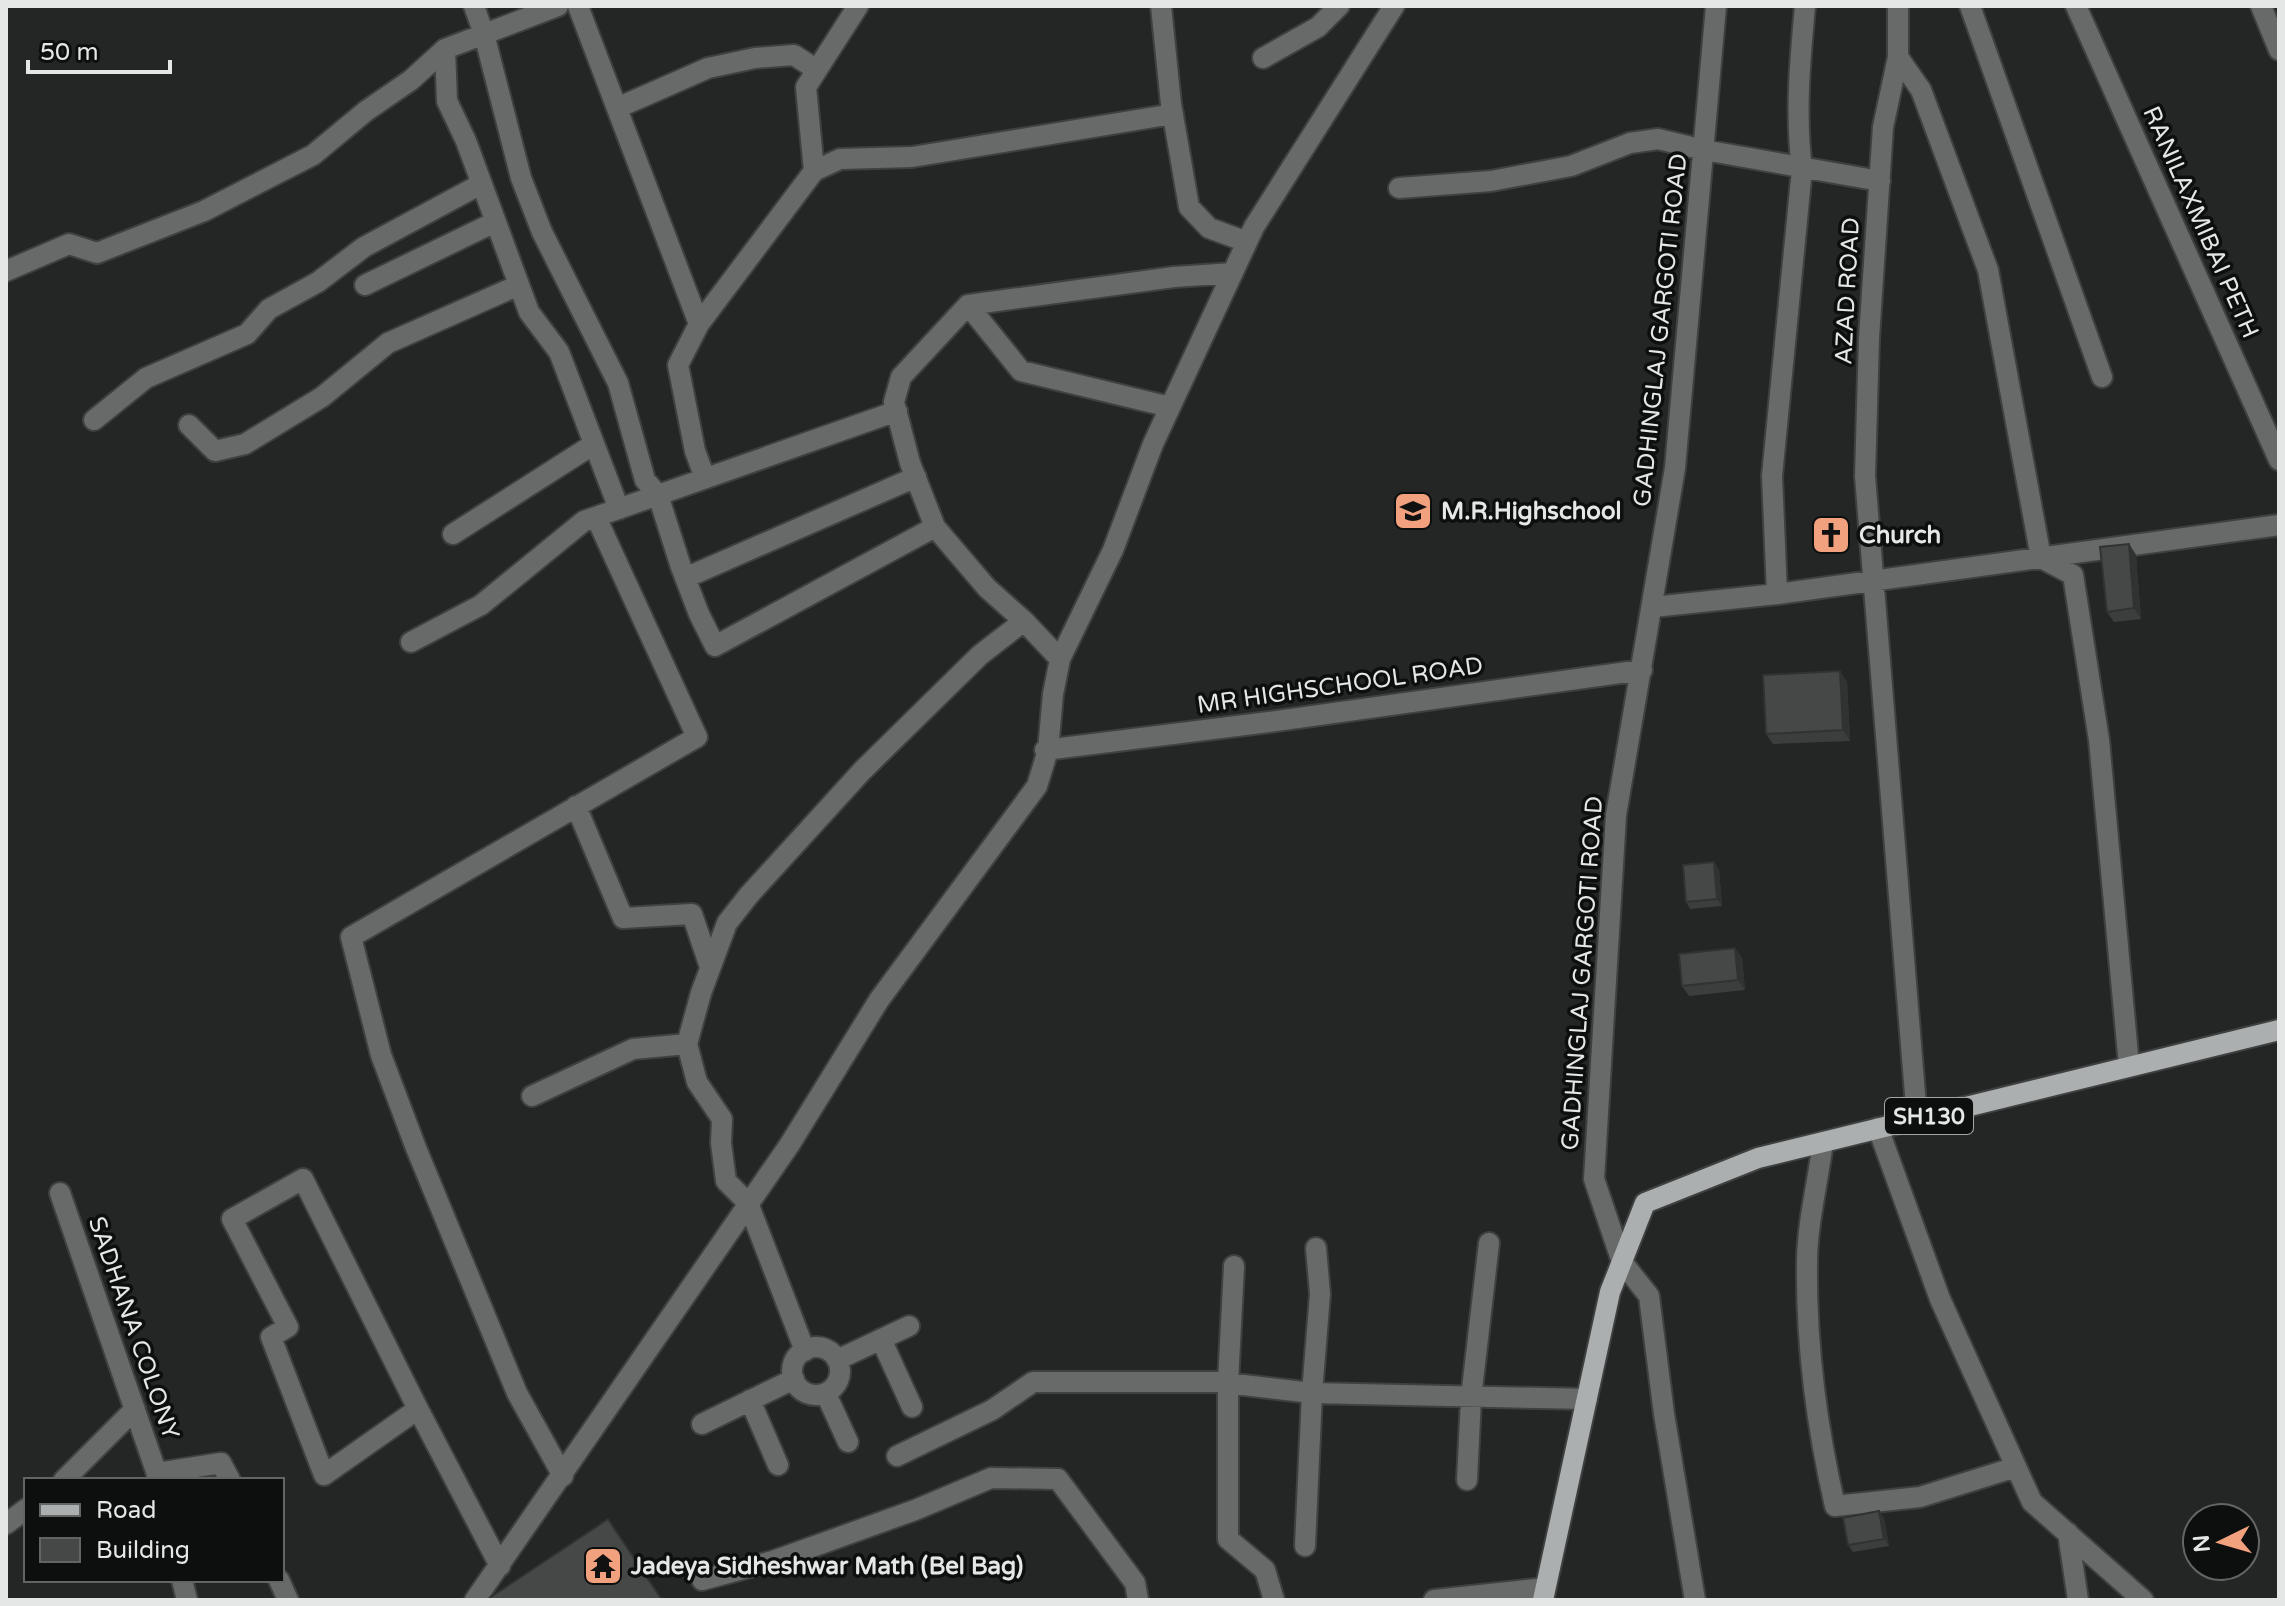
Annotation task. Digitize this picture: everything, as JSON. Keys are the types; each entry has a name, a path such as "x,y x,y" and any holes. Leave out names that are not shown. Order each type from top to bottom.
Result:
{"main road":[{"name":"SH130","path":"1544,1594 1610,1292 1645,1203 1758,1158 2279,1030"}],"street":[{"path":"474,6 521,178 542,232 618,383 645,480 658,495 685,578 715,646 935,527"},
{"path":"6,271 69,244 97,253 204,211 313,155 366,111 411,80 445,49 558,6"},
{"path":"578,6 699,324"},
{"path":"814,171 806,87 858,6"},
{"path":"1161,6 1173,114 1189,207 1209,228 1247,242"},
{"path":"1263,58 1318,27 1339,6"},
{"path":"475,1600 790,1144 879,1000 1037,786 1047,750 1060,659 1113,550 1153,444 1254,227 1394,6"},
{"name":"GADHINGLAJ GARGOTI ROAD","path":"1695,1600 1664,1414 1649,1296 1622,1262 1594,1179 1616,815 1675,468 1716,6"},
{"path":"1777,594 1772,476 1802,167 1798,143 1799,67 1805,6"},
{"name":"AZAD ROAD","path":"1898,6 1898,57 1883,127 1869,338 1865,476 1917,1119"},
{"path":"1970,6 2102,377"},
{"name":"RANILAXMIBAI PETH","path":"2076,6 2279,460"},
{"path":"2261,6 2279,50"},
{"path":"445,49 447,101 466,141 529,312 559,352 619,509"},
{"path":"617,108 708,68 755,58 794,55 817,70"},
{"path":"1898,57 1921,90 1988,270 2041,558"},
{"path":"705,478 695,451 678,365 699,324 814,171 840,159 912,157 1173,114"},
{"path":"1399,188 1491,181 1571,166 1630,143 1658,139 1880,181"},
{"path":"94,420 146,378 247,334 269,309 318,282 364,247 481,184"},
{"path":"365,285 495,222"},
{"path":"1060,659 987,588 935,527 916,477 894,402 901,377 968,305 1174,277 1233,273"},
{"path":"189,425 215,451 245,444 322,397 388,343 519,285"},
{"path":"968,305 1021,371 1170,407"},
{"path":"411,642 481,605 584,521 897,411"},
{"path":"453,534 594,444"},
{"path":"685,578 916,477"},
{"path":"563,1476 517,1393 416,1148 381,1055 351,937 697,737 596,517"},
{"path":"1653,607 1777,594 2279,525"},
{"path":"2041,558 2073,575 2099,740 2129,1066"},
{"path":"805,1351 748,1203 726,1181 721,1143 722,1119 697,1082 687,1044 710,967 727,923 749,895 862,771 980,655 1024,621"},
{"name":"MR HIGHSCHOOL ROAD","path":"1047,750 1642,670"},
{"path":"576,806 623,918 692,914 710,967"},
{"path":"532,1096 633,1049 687,1044"},
{"path":"1878,1128 1940,1299 2032,1502 2143,1600"},
{"path":"1823,1142 1807,1261 1811,1348 1821,1445 1835,1506 1920,1497 2016,1467"},
{"path":"418,1409 324,1475 271,1337 288,1327 232,1219 303,1179 500,1566"},
{"name":"SADHANA COLONY","path":"60,1193 158,1477"},
{"path":"1467,1480 1471,1398 1489,1243"},
{"path":"1305,1546 1320,1294 1316,1248"},
{"path":"1234,1266 1228,1383 1228,1539 1265,1570 1274,1600"},
{"path":"837,1360 909,1326"},
{"path":"881,1339 912,1407"},
{"path":"811,1348 826,1349 837,1360 840,1367 838,1383 826,1394 810,1395 794,1379 794,1363 805,1351 811,1348"},
{"path":"702,1424 794,1379"},
{"path":"897,1456 992,1410 1033,1382 1228,1383 1312,1393 1587,1399"},
{"path":"826,1394 848,1442"},
{"path":"750,1400 778,1465"},
{"path":"66,1478 135,1409"},
{"path":"158,1477 221,1463 229,1478"},
{"path":"702,1580 787,1556 915,1510 991,1478 1058,1479 1135,1583 1138,1600"},
{"path":"6,1524 24,1510"},
{"path":"2068,1533 2078,1600"},
{"path":"1434,1600 1544,1594"}],"building":[{"path":"2129,544 2134,608 2107,612 2100,547"},
{"path":"1840,671 1843,730 1766,734 1763,675"},
{"path":"1714,862 1717,899 1686,902 1683,865"},
{"path":"1735,948 1738,980 1682,986 1679,954"},
{"path":"1879,1511 1884,1539 1848,1545 1843,1518"},
{"name":"Jadeya Sidheshwar Math (Bel Bag)","path":"608,1519 662,1600 488,1600 488,1599"}],"place":[{"name":"M.R.Highschool","path":"1413,511"},
{"name":"Church","path":"1831,535"},
{"name":"Jadeya Sidheshwar Math (Bel Bag)","path":"603,1566"}]}
